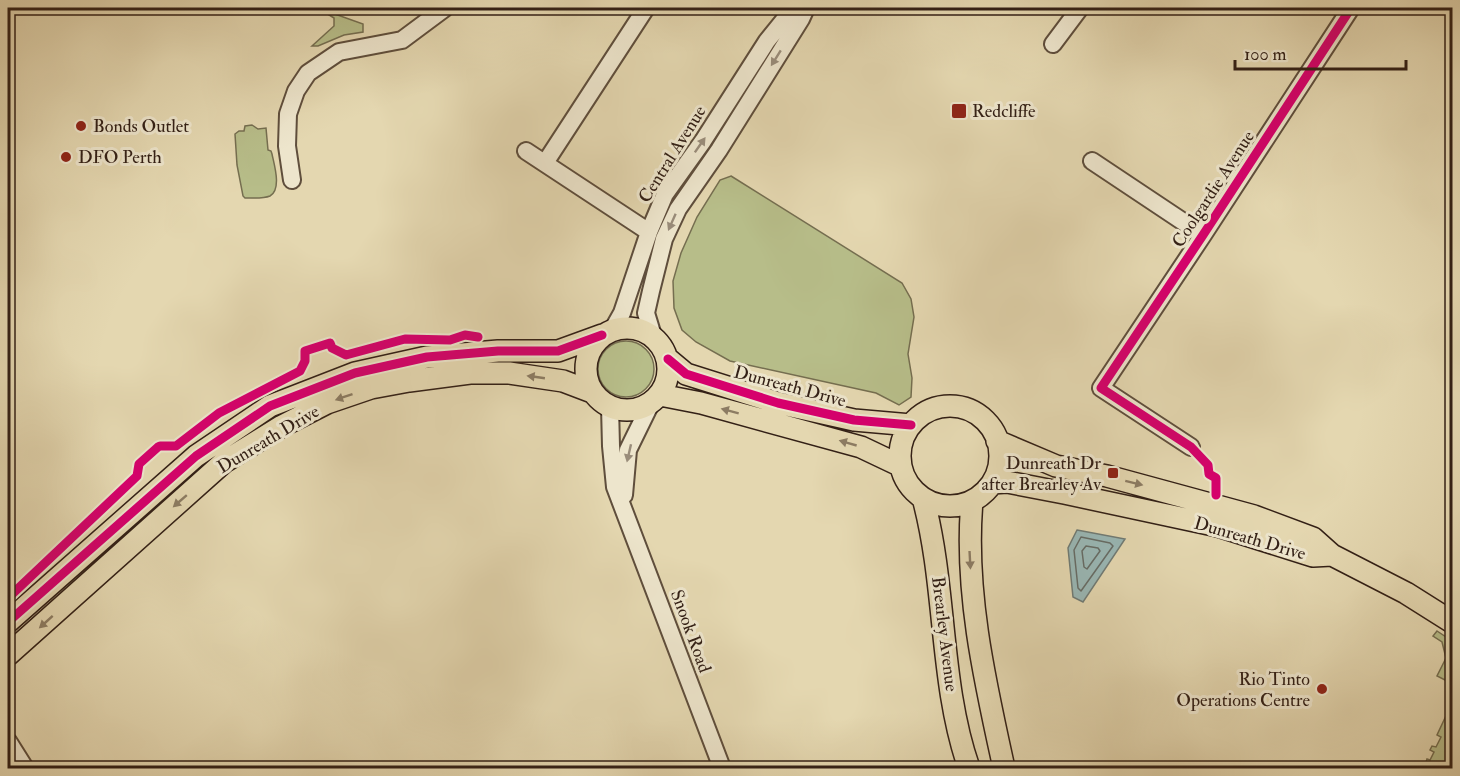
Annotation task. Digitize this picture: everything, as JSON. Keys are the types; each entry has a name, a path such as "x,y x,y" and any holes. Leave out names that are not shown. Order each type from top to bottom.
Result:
{"main road":[{"path":"656,399 666,384 669,372 668,359 662,346 653,336 634,327 608,332 593,344 585,368 587,381 592,392 610,407 632,410 656,399 701,403 861,447 902,466"},
{"name":"Dunreath Drive","path":"8,622 196,456 270,406 356,373 427,357 498,351 558,351 608,332"},
{"name":"Dunreath Drive","path":"668,359 686,374 778,403 854,420 911,425"},
{"name":"Dunreath Drive","path":"8,655 224,462 282,426 327,403 371,388 470,373 509,373 563,381 592,392"},
{"path":"952,406 964,408 982,419 992,430 1000,455 998,470 992,483 972,501 956,506 939,505 923,498 913,490 902,466 900,452 911,425 927,411 952,406"},
{"name":"Dunreath Drive","path":"997,441 1056,466 1107,476 1254,516 1313,538 1332,555 1406,593 1452,622"},
{"name":"Dunreath Drive","path":"992,483 1006,482 1064,493 1218,526 1313,556 1332,555"},
{"name":"Brearley Avenue","path":"923,498 934,550 944,646 960,743 969,768"},
{"name":"Brearley Avenue","path":"972,501 969,531 971,573 987,694 1004,768"}],"street":[{"path":"292,180 287,146 288,114 296,91 308,73 339,52 402,40 445,8"},
{"path":"545,163 646,8"},
{"path":"1053,44 1080,8"},
{"name":"Coolgardie Avenue","path":"1191,447 1101,388 1351,8"},
{"name":"Central Avenue","path":"608,332 632,287 649,232 666,194 767,41 798,10"},
{"name":"Central Avenue","path":"653,336 646,313 664,239 678,209 718,150 798,10"},
{"path":"526,151 649,232"},
{"path":"1092,160 1203,235"},
{"name":"Snook Road","path":"624,508 628,450 656,399"},
{"name":"Snook Road","path":"610,407 610,446 615,487 722,768"},
{"path":"8,741 25,768"},
{"path":"8,764 12,768"}],"green space":[{"path":"318,8 363,24 363,32 344,35 318,46 312,46 334,26 334,18"},
{"path":"252,125 258,129 266,128 268,150 271,151 275,170 276,188 274,193 264,198 245,198 243,196 237,165 235,134 244,131 245,126"},
{"path":"731,176 902,283 911,299 914,317 908,354 912,378 911,397 899,405 876,393 730,361 696,342 682,330 674,308 673,281 681,253 697,217 720,180"},
{"path":"626,341 641,346 649,354 654,369 649,384 641,392 626,397 611,392 603,384 598,369 603,354 611,346"},
{"path":"1437,631 1452,641 1452,688 1446,684 1447,681 1437,676 1446,658 1442,642 1433,636"},
{"path":"1452,703 1452,768 1428,768 1430,764 1426,762 1427,759 1430,760 1434,752 1430,750 1432,746 1436,747 1441,737 1437,735"}],"water":[{"path":"1077,530 1125,539 1083,602 1073,597 1068,548"}],"cycle path":[{"path":"1216,495 1216,478 1209,474 1208,465 1191,447 1101,388 1351,8"},
{"path":"8,598 137,476 139,464 158,447 176,446 219,413 300,371 305,361 305,351 330,343 332,348 346,355 405,339 450,340 465,335 478,337"},
{"path":"8,622 196,456 270,406 355,373 427,357 498,351 558,351 602,335"},
{"path":"668,359 686,374 778,403 854,420 911,425"}],"place":[{"name":"Redcliffe","path":"959,111"},
{"name":"Bonds Outlet","path":"81,126"},
{"name":"DFO Perth","path":"66,157"},
{"name":"Dunreath Dr after Brearley Av","path":"1113,473"},
{"name":"Rio Tinto Operations Centre","path":"1322,689"}]}
